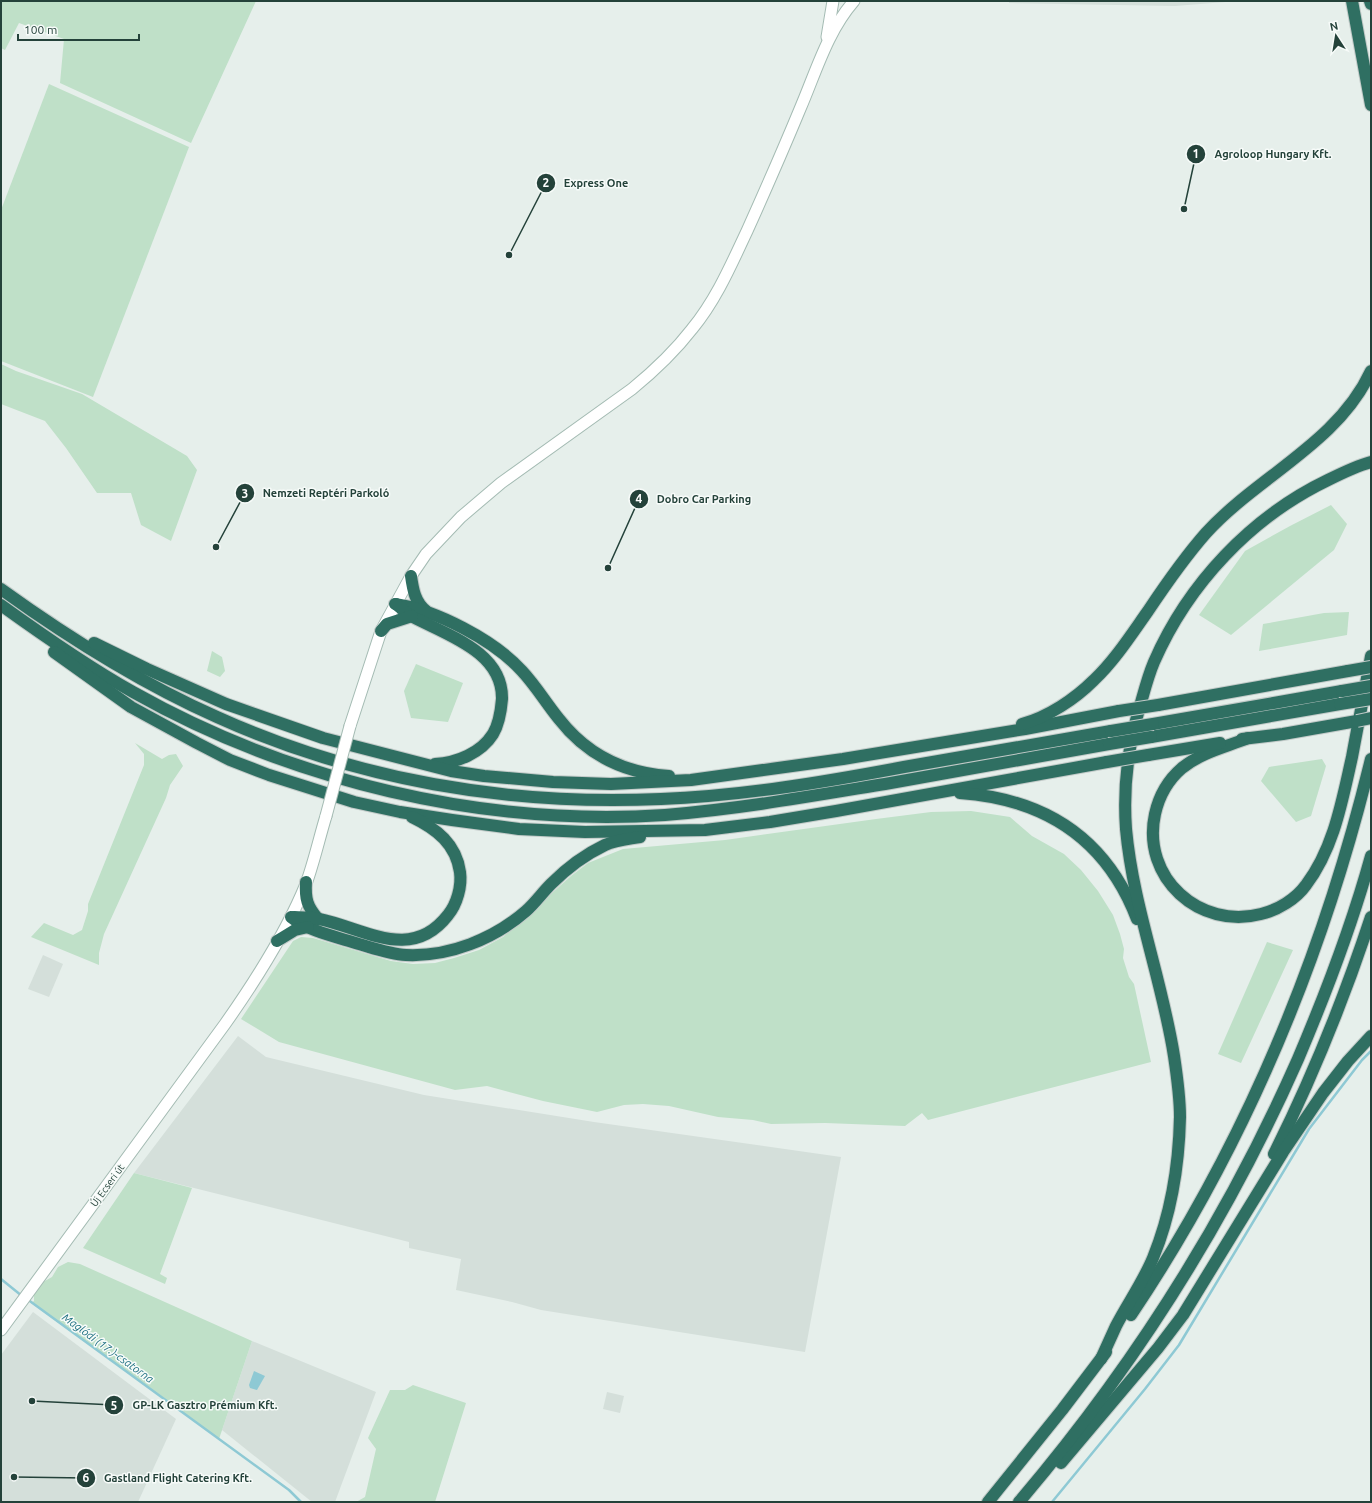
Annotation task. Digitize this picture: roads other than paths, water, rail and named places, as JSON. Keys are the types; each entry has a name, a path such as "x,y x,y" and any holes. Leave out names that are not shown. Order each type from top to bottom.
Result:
{"highway":[{"path":"1352,1 1371,105"},
{"path":"972,737 1025,723 1062,705 1088,686 1121,649 1169,579 1207,533 1245,496 1318,439 1342,416 1362,389 1371,371"},
{"path":"1101,1359 1116,1326 1152,1259 1167,1215 1177,1165 1180,1114 1178,1081 1171,1042 1161,992 1149,950 1127,836 1126,791 1132,732 1154,663 1177,618 1190,598 1218,564 1248,534 1280,507 1316,486 1369,462"},
{"path":"411,576 415,598 427,611"},
{"path":"1,589 21,604 103,657 145,681 186,703 250,731 302,750 367,770 429,784 490,794 558,799 611,801 663,799 720,795 777,788 849,777 1371,686"},
{"path":"21,604 44,611 97,644 147,669 226,704 323,738 451,771 484,776 553,782 611,784 691,780 820,762 1158,705 1371,667"},
{"path":"395,604 411,606 427,611 476,635 504,654 532,682 568,729 581,742 612,763 641,773 691,780"},
{"path":"395,604 412,616 460,640 480,654 494,671 502,694 500,717 493,734 485,745 475,752 452,762 441,764 422,764"},
{"path":"5,608 73,656 131,691 182,718 246,746 301,766 360,784 420,798 476,807 565,815 663,815 721,810 778,802 1371,699"},
{"path":"5,608 23,629 131,707 230,760 299,785 354,802 400,812 519,828 585,832 664,832 705,830 770,822 938,793 1148,754 1371,718"},
{"path":"380,631 387,624 412,616"},
{"path":"1248,738 1209,752 1182,768 1162,794 1157,807 1153,828 1157,859 1173,888 1198,907 1213,914 1242,918 1268,912 1289,901 1306,886 1319,865 1332,836 1345,789 1371,656"},
{"path":"988,1502 1101,1359 1161,1268 1187,1225 1250,1107 1273,1057 1322,932 1348,848 1371,759"},
{"path":"938,793 955,792 993,796 1020,803 1046,814 1080,836 1099,853 1114,872 1126,892 1149,950"},
{"path":"291,917 318,919 372,936 398,941 423,936 442,923 450,913 459,892 459,866 454,850 438,831 423,822 400,812"},
{"path":"291,917 298,923 308,927 376,949 405,955 434,953 470,945 502,929 526,911 551,884 575,862 606,844 664,832"},
{"path":"1021,1500 1073,1436 1121,1373 1153,1326 1222,1213 1272,1115 1317,1015 1343,943 1371,856"},
{"path":"306,882 307,902 310,909 318,919"},
{"path":"1243,1216 1314,1070 1331,1029 1371,917"},
{"path":"278,941 295,930 308,927"},
{"path":"1021,1500 1050,1476 1158,1348 1183,1315 1283,1152 1348,1061 1371,1036"}],"main road":[{"path":"824,51 833,1"},
{"path":"824,51 838,24 854,1"},
{"name":"Új Ecseri út","path":"1,1330 228,1019 278,941 291,917 306,882 326,816 350,726 380,631 411,576 426,554 461,517 501,483 632,389 670,354 693,328 710,304 725,278 773,174 824,51"}],"water":[{"path":"254,1371 265,1376 257,1390 250,1388 249,1385"}],"waterway":[{"path":"1052,1502 1145,1389 1179,1345 1309,1129 1362,1060 1371,1051"},
{"name":"Maglódi (17.)-csatorna","path":"1,1279 22,1296"},
{"name":"Maglódi (17.)-csatorna","path":"27,1299 289,1490 301,1502"}],"place":[{"name":"Agroloop Hungary Kft.","path":"1184,209"},
{"name":"Express One","path":"509,255"},
{"name":"Nemzeti Reptéri Parkoló","path":"216,547"},
{"name":"Dobro Car Parking","path":"608,568"},
{"name":"GP-LK Gasztro Prémium Kft.","path":"32,1401"},
{"name":"Gastland Flight Catering Kft.","path":"14,1477"}]}
